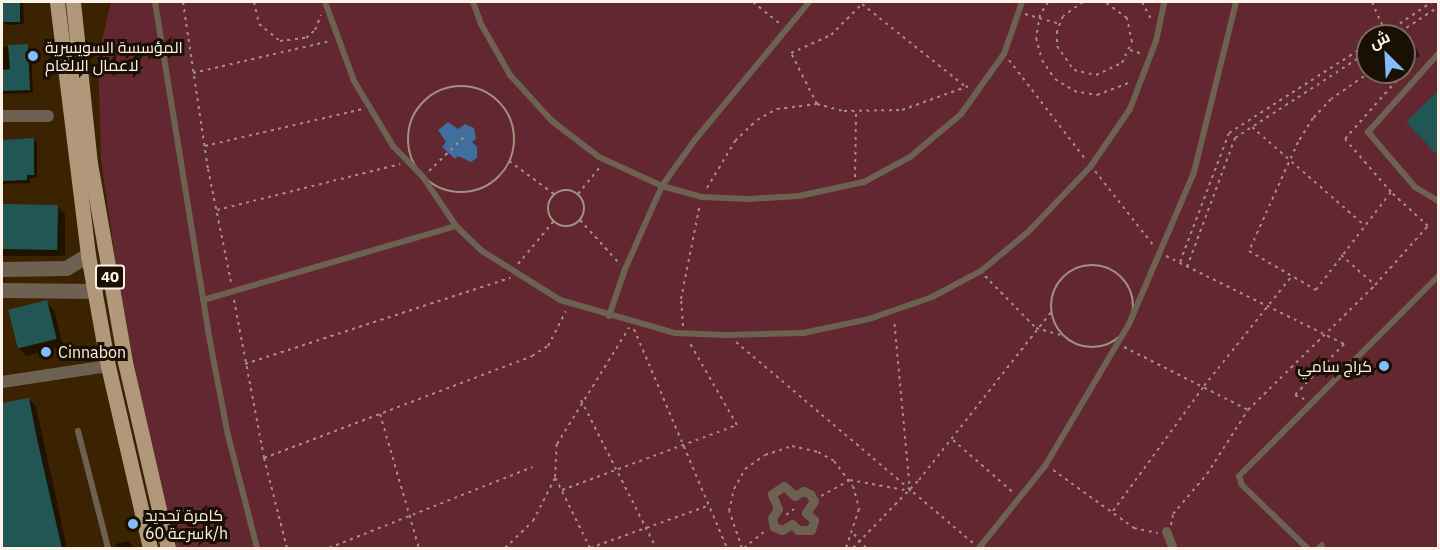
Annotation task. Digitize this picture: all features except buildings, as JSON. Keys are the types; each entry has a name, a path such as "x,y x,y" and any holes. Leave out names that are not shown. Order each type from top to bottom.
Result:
{"main road":[{"name":"40","path":"57,2 88,255 108,366 150,549"},
{"name":"40","path":"73,2 90,163 125,362 168,549"}],"street":[{"path":"2,116 48,116"},
{"path":"2,269 66,267 88,255"},
{"path":"2,290 95,291"},
{"path":"2,382 108,366"},
{"path":"784,486 795,496 803,491 814,501 806,513 814,520 811,530 798,530 792,524 782,530 773,525 773,513 778,508 772,499 777,488 784,486"},
{"path":"1166,531 1173,549"}],"lane":[{"path":"155,2 203,300 227,431 257,549"},
{"path":"325,2 337,40 370,108 393,146 423,177 456,226 512,270 569,303 632,323 684,332 727,335 803,333 893,313 981,271 1028,232 1091,166 1130,109 1150,57 1164,2"},
{"path":"473,2 481,24 510,75 552,121 606,160 662,186 702,197 799,195 855,183 910,157 961,114 1004,54 1022,2"},
{"path":"609,315 625,269 662,186 785,28 809,2"},
{"path":"979,549 1046,466 1119,345 1129,324 1161,254 1194,172 1236,2"},
{"path":"1438,54 1368,132 1415,187 1438,201"},
{"path":"203,300 456,226"},
{"path":"1307,549 1240,482 1239,476 1438,276"},
{"path":"78,431 108,549"}],"path":[{"path":"183,2 205,146 245,364 264,458 287,549"},
{"path":"254,2 260,24 280,41 306,38 315,30 322,12"},
{"path":"753,2 785,28"},
{"path":"1048,2 1040,15 1036,38 1041,60 1064,86 1085,94 1108,93 1138,76"},
{"path":"1083,2 1069,10 1059,24 1056,38 1060,53 1081,73 1110,72 1130,50 1132,34 1127,18 1105,2"},
{"path":"1372,2 1381,24"},
{"path":"1401,24 1432,2"},
{"path":"817,104 791,53 831,35 862,4 966,87"},
{"path":"1412,24 1438,7"},
{"path":"1019,13 1040,15 1059,24"},
{"path":"193,73 337,40"},
{"path":"1130,50 1150,57"},
{"path":"1180,263 1229,133 1356,52"},
{"path":"1004,54 1161,254 1344,344 1295,395 1312,403"},
{"path":"1187,267 1235,138 1356,60"},
{"path":"562,490 617,472 737,424 684,332 681,298 702,197 735,141 757,120 777,109 817,104 856,112 902,110 966,87 987,76"},
{"path":"1356,82 1331,99 1314,118 1290,162 1249,251 1316,290 1391,192"},
{"path":"1046,466 1148,533 1166,531 1173,514 1207,474 1248,410 1375,285 1428,226 1391,192 1345,139 1393,84"},
{"path":"460,85 494,96 506,110 514,144 509,161 486,186 470,191 437,187 423,177 407,145 411,119 427,97 460,85"},
{"path":"205,146 370,108"},
{"path":"855,183 856,112"},
{"path":"1251,127 1365,226"},
{"path":"423,177 466,135"},
{"path":"578,194 606,160"},
{"path":"217,210 408,161"},
{"path":"509,161 554,194"},
{"path":"564,190 578,194 584,209 580,220 570,225 554,221 548,211 554,194 564,190"},
{"path":"580,220 625,269"},
{"path":"512,270 554,221"},
{"path":"1341,255 1375,285"},
{"path":"853,549 910,491 953,439 1036,328 1051,312 1057,285 1072,271 1091,265 1105,267 1127,284 1133,310 1129,324 1114,340 1104,345"},
{"path":"981,271 1036,328 1090,347 1119,345 1248,410"},
{"path":"245,364 520,275"},
{"path":"1113,511 1204,386 1291,277"},
{"path":"264,458 532,356 548,346 569,303"},
{"path":"1051,312 1064,336"},
{"path":"893,313 910,491"},
{"path":"506,549 533,520 555,477 557,444 581,400 632,323"},
{"path":"632,323 727,549"},
{"path":"727,335 979,549"},
{"path":"581,400 656,549"},
{"path":"380,414 407,517 419,549"},
{"path":"953,439 1019,497"},
{"path":"329,549 533,468"},
{"path":"555,477 590,548 707,506"},
{"path":"814,501 850,480 910,491"},
{"path":"744,549 773,525"},
{"path":"846,549 854,534 866,549"}],"shaded area":[{"path":"111,2 1438,2 1438,548 173,548 123,312 101,160 98,57"}],"water":[{"path":"448,122 458,129 465,124 474,128 476,139 472,142 477,147 477,158 471,162 458,156 455,159 442,147 446,142 438,130"}],"place":[{"name":"المؤسسة السويسرية لاعمال الالغام","path":"33,56"},
{"name":"Cinnabon","path":"46,352"},
{"name":"کراج سامي","path":"1384,366"},
{"name":"كامرة تحديد سرعة 60k/h","path":"133,524"}]}
